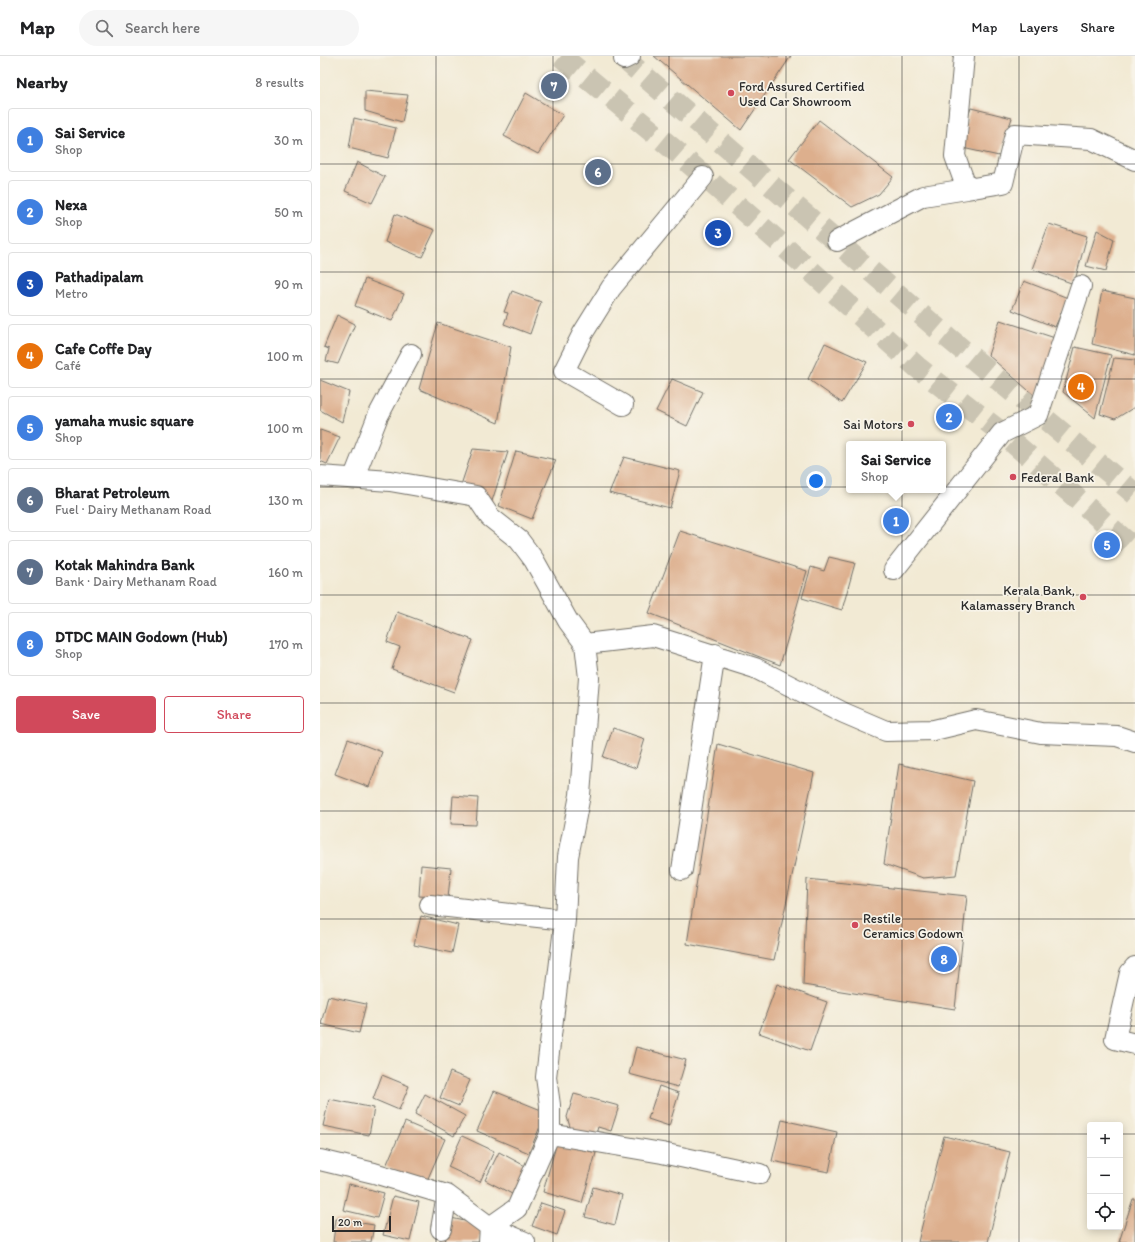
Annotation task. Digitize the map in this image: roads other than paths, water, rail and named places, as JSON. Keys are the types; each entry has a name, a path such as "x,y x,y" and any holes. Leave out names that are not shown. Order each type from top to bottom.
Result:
{"street":[{"path":"964,56 955,156 967,189"},
{"path":"837,241 923,196 1003,183 1015,134 1091,139 1135,160"},
{"path":"623,405 564,371 583,333 611,288 704,177"},
{"path":"894,570 1002,433 1038,415 1081,286"},
{"path":"354,477 378,416 411,354"},
{"path":"320,476 354,477 405,483 476,496 490,517 519,540 534,560 568,621 584,644 589,678 586,728 580,795 568,857 565,920 546,1077 550,1105 550,1134 517,1208 489,1234"},
{"path":"584,644 653,636 715,654 755,668 844,713 886,731 934,730 976,720 1042,733 1117,736 1135,742"},
{"path":"682,870 715,654"},
{"path":"430,905 565,920"},
{"path":"1135,967 1130,973 1115,1039 1135,1044"},
{"path":"550,1134 662,1153 760,1174"},
{"path":"320,1160 374,1173 447,1195 489,1234 525,1242"},
{"path":"441,1229 447,1195"}],"tunnel":[{"path":"561,56 679,154 917,367 1002,433 1135,549"},
{"path":"621,56 946,336 1135,494"}],"place":[{"name":"Kotak Mahindra Bank","path":"554,86"},
{"name":"Ford Assured Certified Used Car Showroom","path":"731,93"},
{"name":"Bharat Petroleum","path":"598,172"},
{"name":"Pathadipalam","path":"718,233"},
{"name":"Cafe Coffe Day","path":"1081,387"},
{"name":"Nexa","path":"949,417"},
{"name":"Sai Motors","path":"911,424"},
{"name":"Federal Bank","path":"1013,477"},
{"name":"Sai Service","path":"896,521"},
{"name":"yamaha music square","path":"1107,545"},
{"name":"Kerala Bank, Kalamassery Branch","path":"1083,597"},
{"name":"Restile Ceramics Godown","path":"855,925"},
{"name":"DTDC MAIN Godown (Hub)","path":"944,959"}]}
